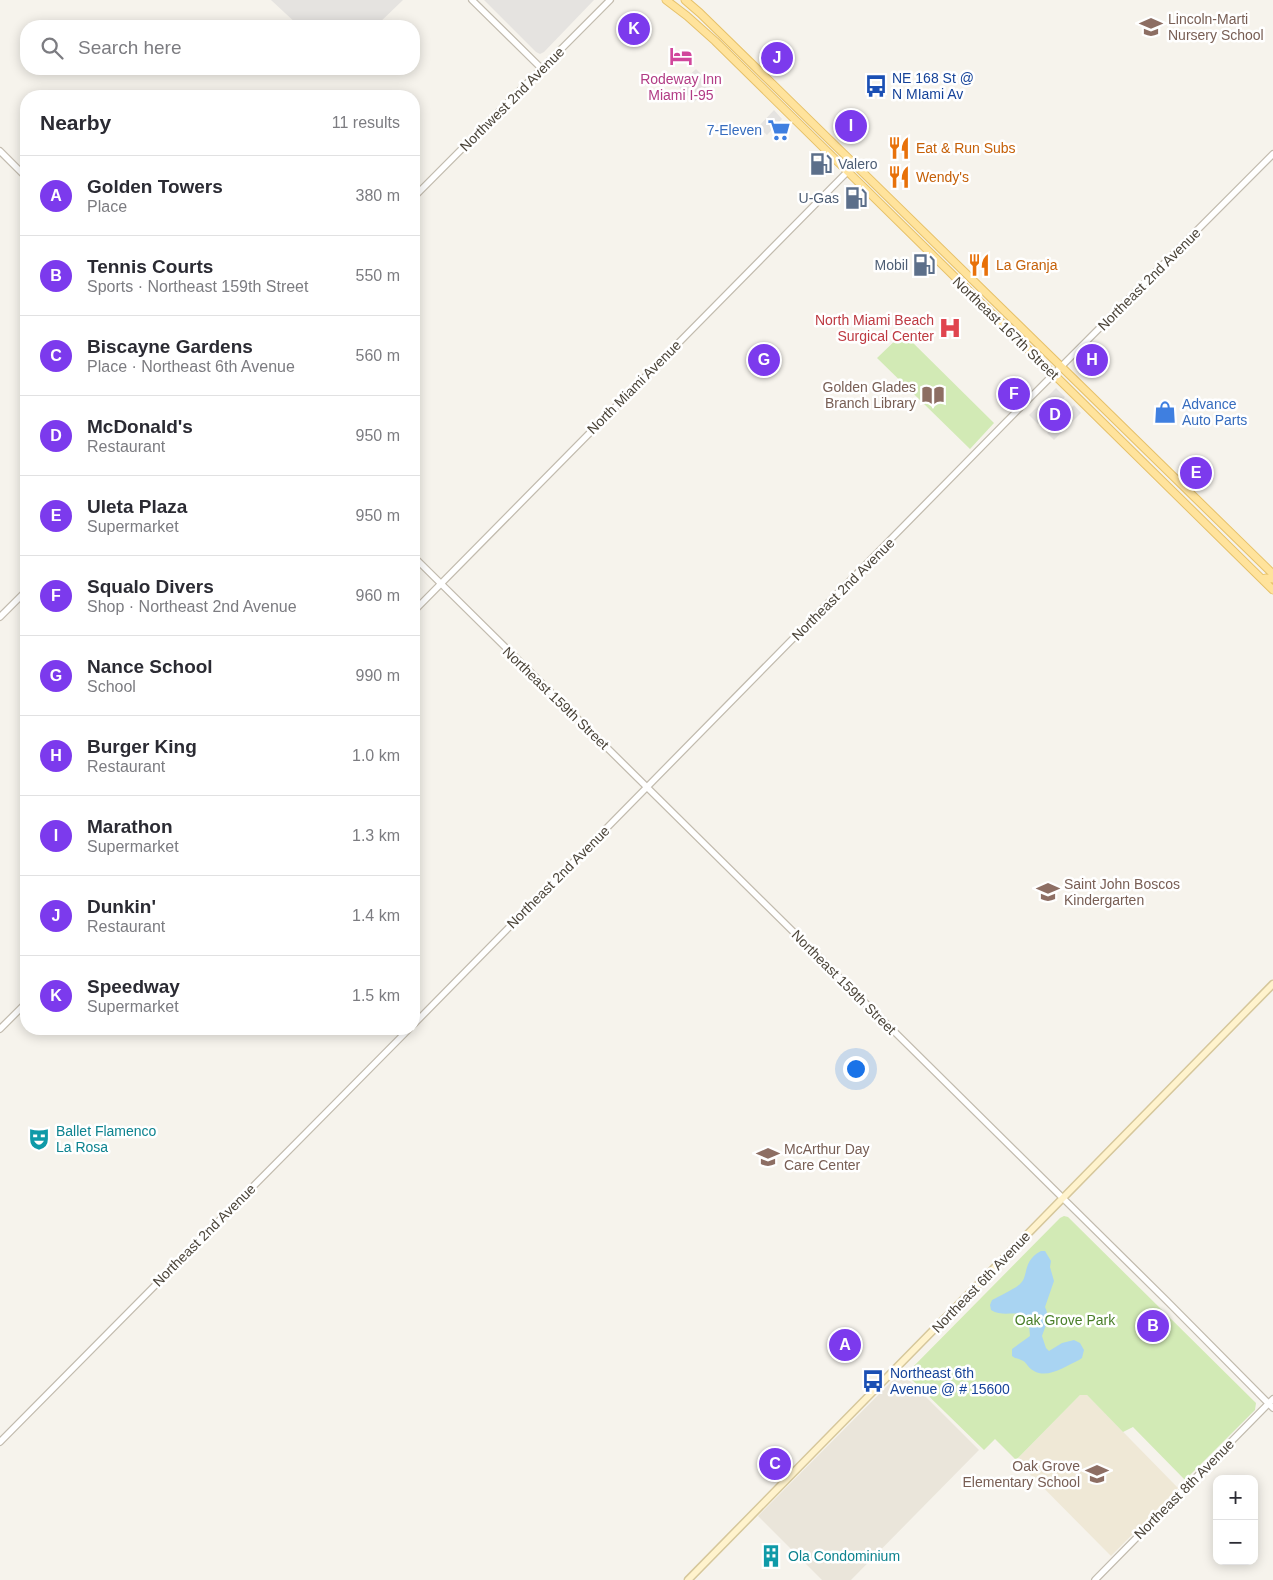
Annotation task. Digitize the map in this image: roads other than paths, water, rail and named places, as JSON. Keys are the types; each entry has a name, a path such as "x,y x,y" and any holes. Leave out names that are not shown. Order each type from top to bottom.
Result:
{"main road":[{"name":"Northeast 167th Street","path":"666,0 694,22 744,70 1273,590"},
{"name":"Northeast 167th Street","path":"683,0 692,5 1272,572"},
{"path":"744,70 763,74"},
{"path":"940,263 958,266"},
{"path":"950,274 958,273 971,278"},
{"path":"1143,462 1160,470 1166,469"},
{"path":"1158,477 1165,476 1178,481"},
{"path":"1248,565 1263,571 1272,572"},
{"path":"1262,579 1273,579"},
{"name":"Northeast 6th Avenue","path":"688,1580 1273,984"}],"street":[{"path":"472,0 541,68"},
{"name":"Northwest 2nd Avenue","path":"420,191 610,0"},
{"path":"0,151 20,170"},
{"name":"Northeast 2nd Avenue","path":"420,1018 1273,154"},
{"name":"North Miami Avenue","path":"420,605 855,164"},
{"name":"Northeast 159th Street","path":"420,563 1272,1403"},
{"path":"0,617 20,597"},
{"path":"0,1029 20,1009"},
{"name":"Northeast 2nd Avenue","path":"0,1442 403,1035"},
{"name":"Northeast 8th Avenue","path":"1095,1580 1272,1403"}],"water":[{"path":"1041,1251 1045,1251 1051,1261 1050,1267 1054,1281 1045,1307 1047,1318 1042,1336 1046,1348 1049,1351 1062,1343 1074,1340 1080,1343 1084,1350 1082,1358 1079,1360 1057,1371 1045,1374 1034,1371 1025,1362 1012,1356 1012,1349 1030,1336 1026,1318 1022,1315 998,1313 991,1310 990,1305 992,1300 1023,1281 1031,1259"}],"place":[{"name":"Lincoln-Marti Nursery School","path":"1151,27"},
{"name":"Speedway","path":"634,29"},
{"name":"Rodeway Inn Miami I-95","path":"681,56"},
{"name":"Dunkin'","path":"777,58"},
{"name":"NE 168 St @ N MIami Av","path":"876,86"},
{"name":"Marathon","path":"851,126"},
{"name":"7-Eleven","path":"779,130"},
{"name":"Eat & Run Subs","path":"899,148"},
{"name":"Valero","path":"821,164"},
{"name":"Wendy's","path":"899,177"},
{"name":"U-Gas","path":"856,198"},
{"name":"Mobil","path":"924,265"},
{"name":"La Granja","path":"979,265"},
{"name":"North Miami Beach Surgical Center","path":"950,328"},
{"name":"Nance School","path":"764,360"},
{"name":"Burger King","path":"1092,360"},
{"name":"Squalo Divers","path":"1014,394"},
{"name":"Golden Glades Branch Library","path":"933,395"},
{"name":"Advance Auto Parts","path":"1165,412"},
{"name":"McDonald's","path":"1055,415"},
{"name":"Uleta Plaza","path":"1196,473"},
{"name":"Saint John Boscos Kindergarten","path":"1048,892"},
{"name":"Ballet Flamenco La Rosa","path":"39,1139"},
{"name":"McArthur Day Care Center","path":"768,1157"},
{"name":"Tennis Courts","path":"1153,1326"},
{"name":"Golden Towers","path":"845,1345"},
{"name":"Northeast 6th Avenue @ # 15600","path":"873,1381"},
{"name":"Biscayne Gardens","path":"775,1464"},
{"name":"Oak Grove Elementary School","path":"1097,1474"},
{"name":"Ola Condominium","path":"771,1556"}],"park label":[{"name":"Oak Grove Park","path":"1065,1320"}]}
